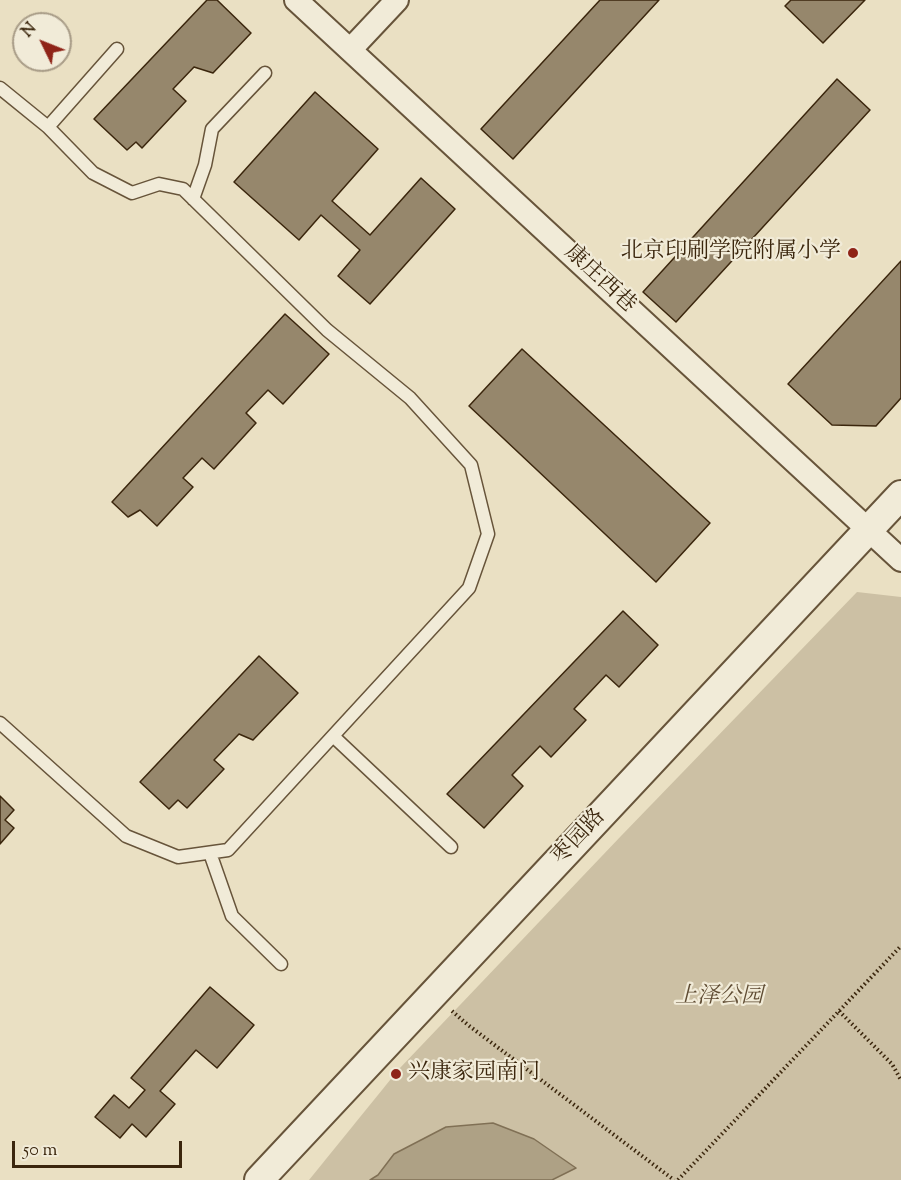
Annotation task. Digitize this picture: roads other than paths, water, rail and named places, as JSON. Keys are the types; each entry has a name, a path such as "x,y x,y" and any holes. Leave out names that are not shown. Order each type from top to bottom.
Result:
{"street":[{"name":"康庄西巷","path":"296,0 901,560"},
{"path":"350,50 397,0"},
{"name":"枣园路","path":"259,1180 901,495"}],"lane":[{"path":"48,127 117,49"},
{"path":"194,199 205,165 212,129 265,73"},
{"path":"0,88 48,127 93,173 132,193 159,184 183,189 194,199 327,330 410,398 471,465 488,534 469,588 228,850 178,857 126,836 0,723"},
{"path":"333,736 451,847"},
{"path":"210,853 232,916 281,964"}],"place":[{"name":"北京印刷学院附属小学","path":"853,253"},
{"name":"兴康家园南门","path":"396,1074"}],"park label":[{"name":"上泽公园","path":"719,998"}]}
